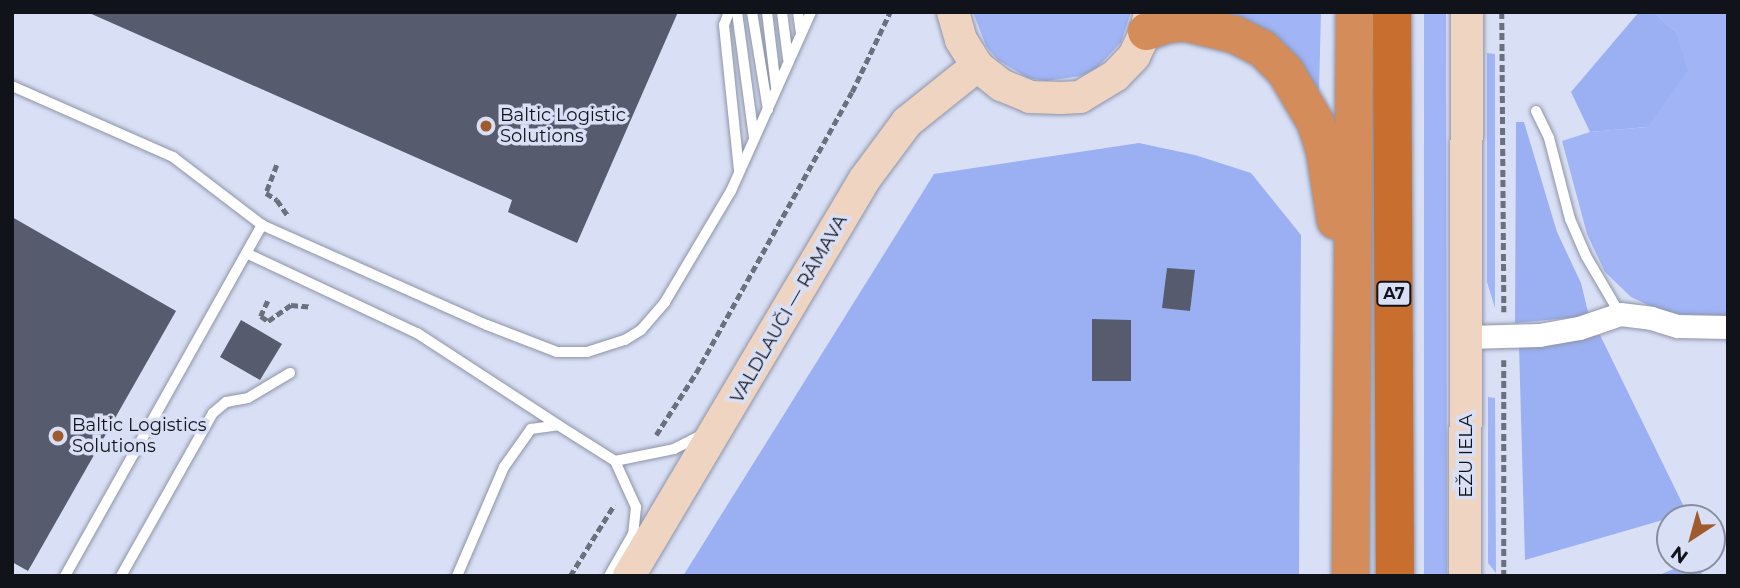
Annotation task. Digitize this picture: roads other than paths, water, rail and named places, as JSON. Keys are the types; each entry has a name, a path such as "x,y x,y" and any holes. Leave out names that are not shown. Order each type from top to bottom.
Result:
{"highway":[{"name":"A7","path":"1350,576 1354,12"},
{"name":"A7","path":"1392,12 1395,576"},
{"path":"1148,22 1184,22 1234,34 1262,48 1285,71 1315,121 1324,150 1351,306"}],"main road":[{"path":"953,12 961,40 977,66 1002,85 1030,97 1080,97 1115,76 1134,56 1148,22"},
{"name":"EŽU IELA","path":"1465,576 1467,12"},
{"name":"VALDLAUČI — RĀMAVA","path":"629,576 864,180 907,122 977,66"}],"street":[{"path":"1467,337 1504,337 1579,328 1619,314 1651,318 1678,326 1728,327"}],"lane":[{"path":"729,12 723,25 739,173"},
{"path":"737,12 754,140"},
{"path":"752,12 768,110"},
{"path":"767,12 776,90"},
{"path":"782,12 788,62"},
{"path":"798,12 801,33"},
{"path":"12,86 173,157 262,225 487,325 557,352 587,352 625,340 650,321 713,226 811,12"},
{"path":"1536,111 1549,138 1570,219 1586,256 1619,314"},
{"path":"65,576 262,225"},
{"path":"246,253 417,333 615,461 625,488 636,507 633,534 609,576"},
{"path":"121,576 213,413 226,402 248,398 290,373"},
{"path":"615,461 674,449 694,441 729,411"},
{"path":"457,576 504,467 531,429 558,425"}],"place":[{"name":"Baltic Logistic Solutions","path":"486,126"},
{"name":"Baltic Logistics Solutions","path":"58,436"}]}
